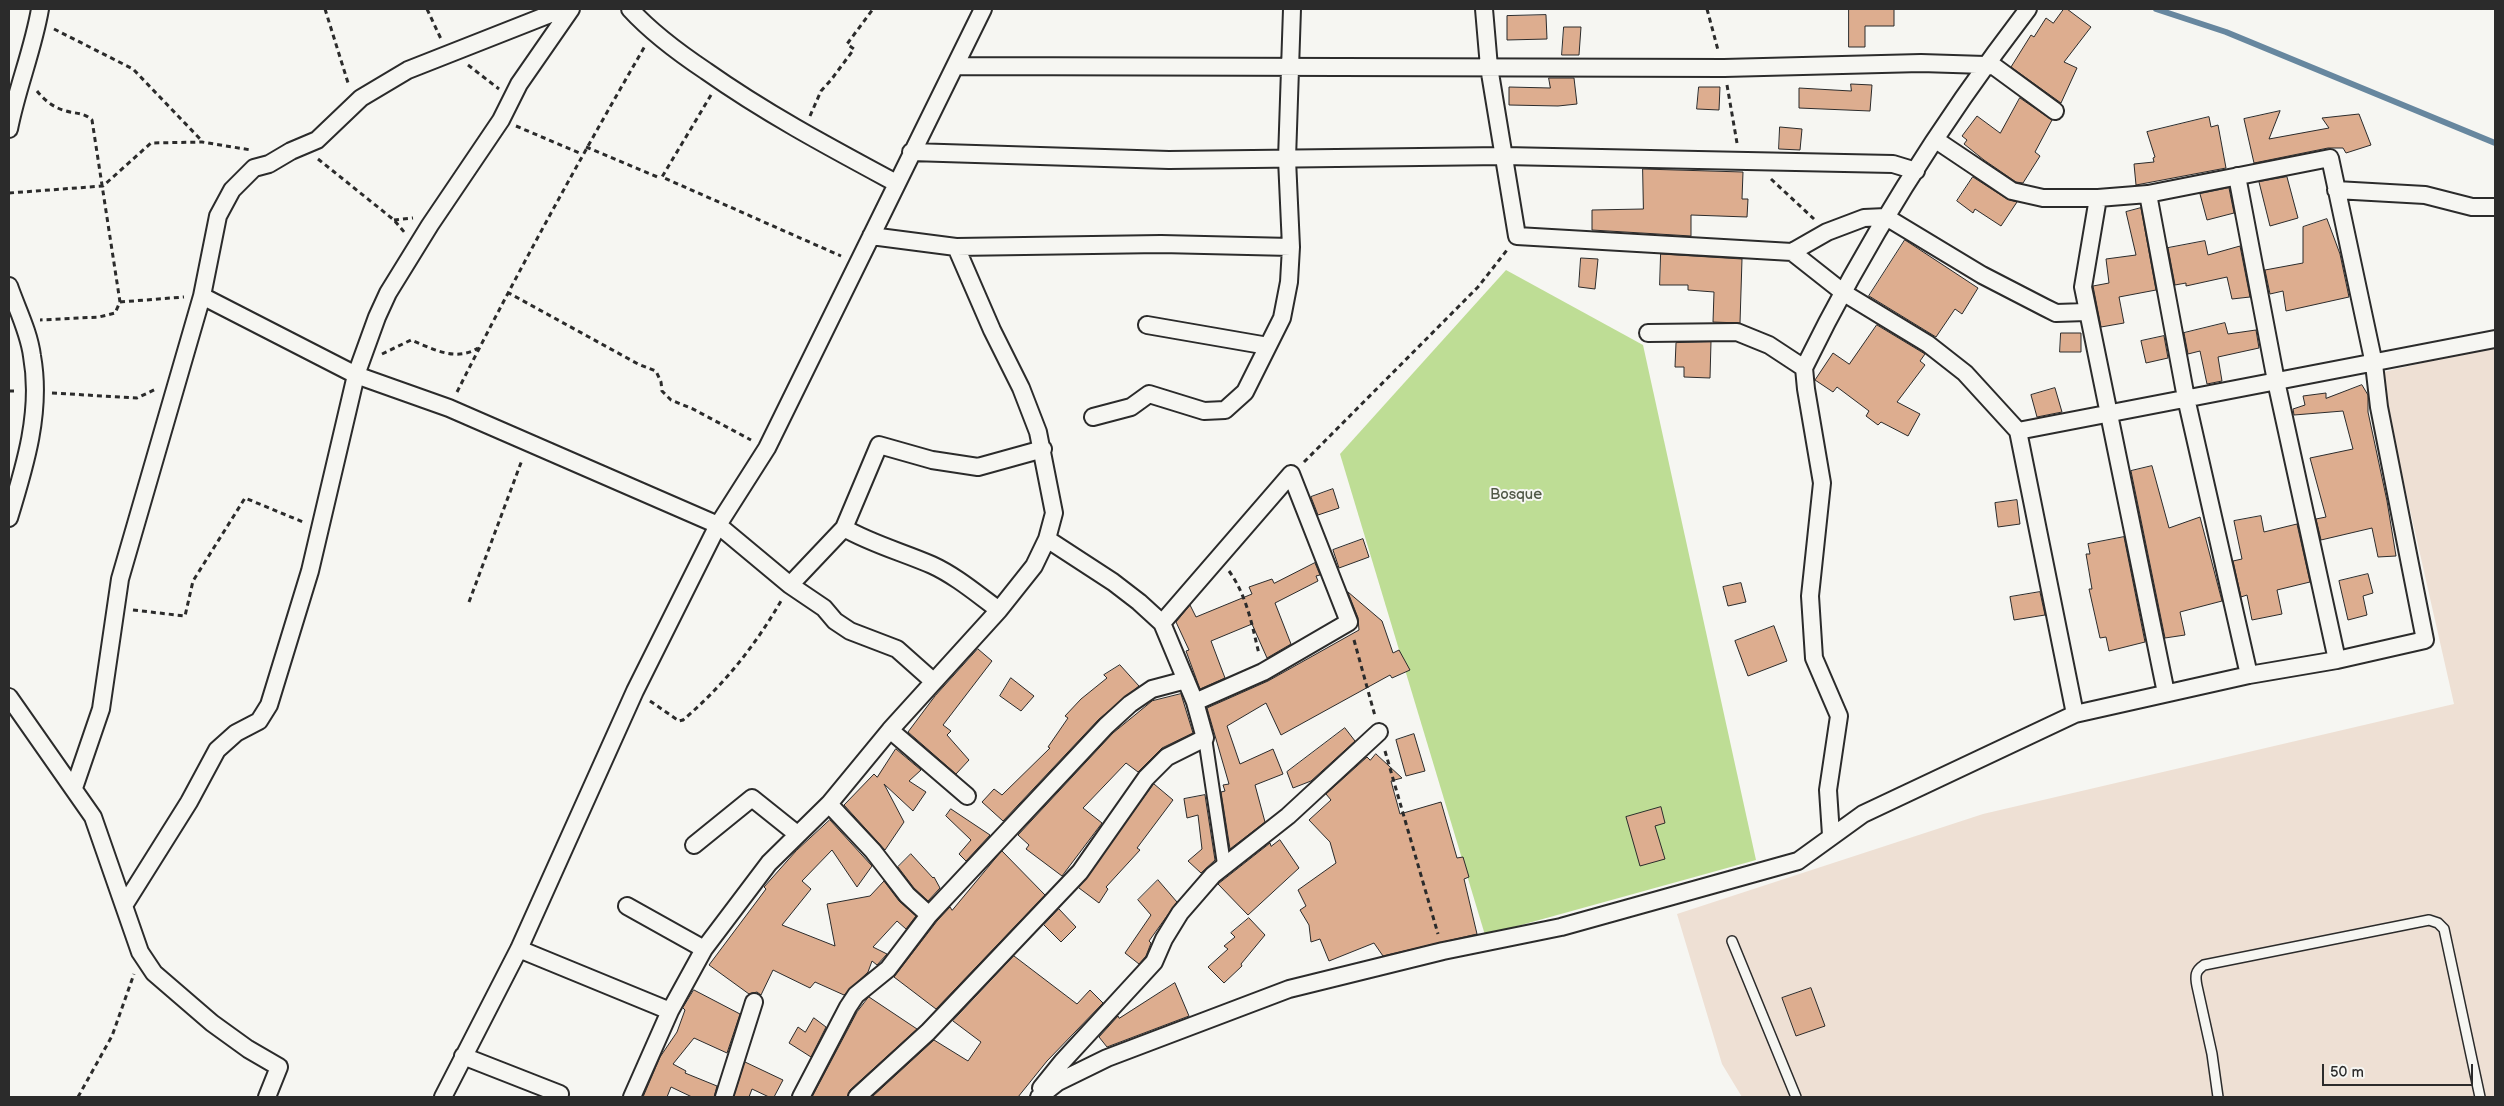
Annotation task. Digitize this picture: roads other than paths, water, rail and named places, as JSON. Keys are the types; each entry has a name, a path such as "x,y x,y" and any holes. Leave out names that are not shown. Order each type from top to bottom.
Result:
{"street":[{"path":"74,788 101,709 120,579 202,296 218,216 232,190 254,168 269,164 317,140 361,98 408,70 563,9"},
{"path":"124,904 189,802 217,750 236,733 259,721 269,705 310,571 358,370 388,293 501,120 519,84 571,9"},
{"path":"630,9 654,32 720,81 801,132 896,183"},
{"path":"443,1097 519,948 635,691 718,525 767,448 911,152 957,66 983,9"},
{"path":"1093,416 1131,406 1149,394 1204,411 1225,410 1245,392 1282,318 1289,282 1291,247 1287,159 1292,9"},
{"path":"1484,9 1489,68 1517,236 1792,252 1827,232 1864,218 1886,217 1982,275 2050,310 2056,312 2086,312"},
{"path":"1831,835 1828,790 1839,716 1814,658 1810,596 1822,483 1804,368 1886,217 1985,65 2028,9"},
{"path":"9,129 15,94 34,39 39,15"},
{"path":"957,66 1724,68 1921,63 1985,65 1995,67 2055,111"},
{"path":"1039,1097 1058,1082 1107,1058 1289,989 1444,951 1561,927 1798,861 1831,835 1863,814 2075,714 2248,675 2337,660 2425,640 2379,408 2374,364 2330,158 2148,194 2098,198 2043,198 2012,191 1936,140"},
{"path":"911,152 1169,160 1504,156 1893,164 1916,171"},
{"path":"2237,176 2276,381 2337,660"},
{"path":"2336,190 2425,194 2472,207 2495,207"},
{"path":"2148,194 2186,398 2248,675"},
{"path":"2098,198 2083,286 2086,312 2166,693"},
{"path":"871,236 956,247 1161,244 1291,247"},
{"path":"632,1097 670,1011 704,949 769,862 829,804 890,730 998,610 1034,566 1047,540 1054,513 1043,450 1021,388 992,330 956,247"},
{"path":"1792,252 1844,293 1928,344 1965,373 2018,431 2075,714"},
{"path":"9,286 32,356 34,392 28,455 9,518"},
{"path":"202,296 358,370 718,525 790,585 824,608 836,621 850,631 898,649 933,681"},
{"path":"1147,325 1268,346"},
{"path":"1648,333 1737,332 1769,345 1804,368"},
{"path":"2018,431 2374,364 2495,339"},
{"path":"790,585 844,528 879,445 932,460 978,467 1043,450"},
{"path":"1162,623 1218,556 1291,474 1349,622 1263,672 1195,702"},
{"path":"844,528 868,542 932,566 958,580 998,610"},
{"path":"1047,540 1119,587 1162,623 1195,702 1205,738 1224,864"},
{"path":"801,1097 848,1007 856,996 888,969 930,915 1118,715 1152,689 1186,680"},
{"path":"9,697 19,715 74,788 93,817 140,952 154,973 212,1023 248,1049 279,1067 267,1097"},
{"path":"890,730 967,796"},
{"path":"1034,1097 1062,1062 1154,962 1164,939 1180,913 1224,864 1288,816 1379,732"},
{"path":"856,1097 928,1032 1080,872 1146,778 1167,757 1205,738"},
{"path":"694,845 752,798 797,834"},
{"path":"829,804 874,851 907,895 930,915"},
{"path":"627,906 704,949"},
{"path":"519,948 670,1011"},
{"path":"724,1097 754,1002"},
{"path":"463,1056 560,1094"}],"lane":[{"path":"2218,1097 2212,1054 2196,980 2198,969 2204,965 2429,920 2438,923 2444,929 2480,1097"},
{"path":"1732,941 1796,1097"}],"waterway":[{"path":"2156,9 2226,32 2495,143"}],"park label":[{"name":"Bosque","path":"1516,495"}]}
